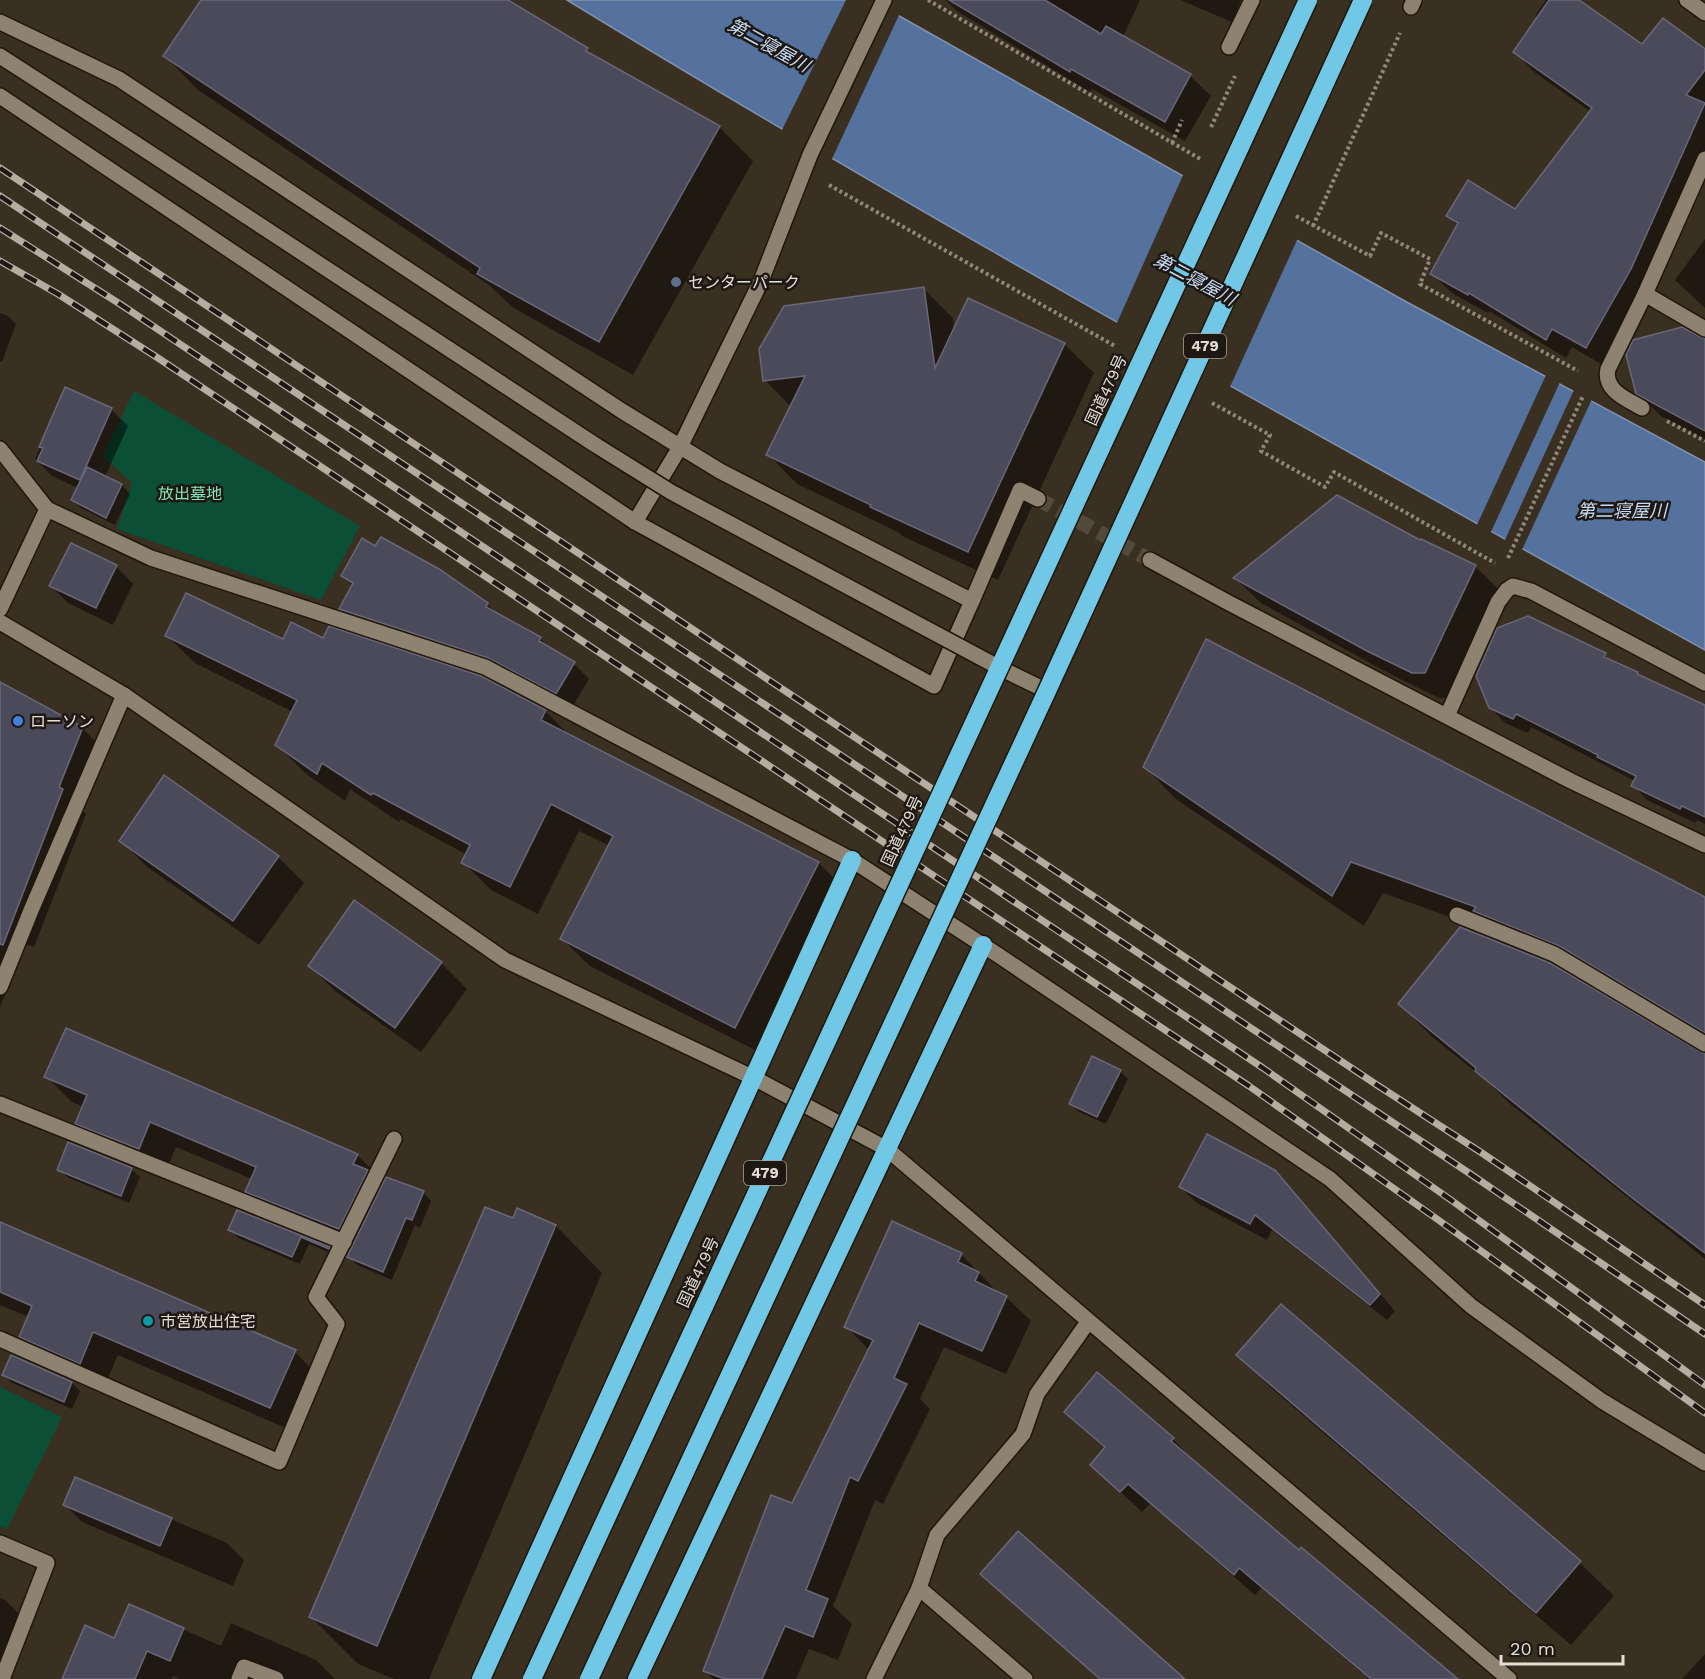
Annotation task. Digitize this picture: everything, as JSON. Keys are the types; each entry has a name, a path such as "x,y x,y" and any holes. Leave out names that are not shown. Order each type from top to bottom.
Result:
{"highway":[{"name":"国道479号","path":"532,1679 1308,0"},
{"name":"479","path":"589,1679 1047,692 1363,0"},
{"path":"481,1679 852,860"},
{"path":"637,1679 983,945"}],"street":[{"path":"635,522 680,447 762,281 810,155 884,0"},
{"path":"1229,47 1252,0"},
{"path":"1687,0 1705,13"},
{"path":"0,22 119,78 622,411 720,471 972,601"},
{"path":"0,56 671,492 1047,692"},
{"path":"0,96 635,522 934,686 1020,490 1038,499"},
{"path":"1642,408 1610,387 1607,384 1606,374 1611,358 1645,294 1705,159"},
{"path":"1645,294 1705,329"},
{"path":"0,449 47,509 151,558 485,667 852,860 983,945 1330,1179 1471,1306 1602,1401 1705,1463"},
{"path":"0,609 47,509"},
{"path":"1150,560 1590,790 1705,845"},
{"path":"1447,716 1498,602 1513,586 1531,591 1705,683"},
{"path":"0,622 124,695 505,960 754,1078 886,1149 1509,1679"},
{"path":"0,987 124,695"},
{"path":"1457,915 1554,954 1705,1044"},
{"path":"0,1104 344,1242"},
{"path":"0,1339 279,1462 337,1324 316,1298 394,1139"},
{"path":"874,1679 919,1588 937,1535 1023,1434 1037,1394 1088,1322"},
{"path":"0,1543 47,1563 2,1679"},
{"path":"919,1588 1025,1679"},
{"path":"239,1679 244,1667 276,1679"}],"path":[{"path":"1313,226 1413,4"},
{"path":"1172,143 1182,120"},
{"path":"1509,557 1585,390"},
{"path":"1642,408 1705,441"}],"green space":[{"name":"放出墓地","path":"134,391 360,526 321,600 117,529 132,483 103,456"},
{"path":"0,1387 62,1417 7,1529 0,1526"}],"water":[{"name":"第二寝屋川","path":"567,0 876,0 901,17 1403,300 1705,462 1705,650 990,250 707,85"}],"pier":[{"path":"846,0 881,0 900,13 831,161 781,132"},
{"path":"1184,173 1298,238 1229,389 1116,325"},
{"path":"1546,375 1560,382 1490,534 1476,527"},
{"path":"1574,390 1592,399 1521,552 1504,542"}],"building":[{"path":"201,0 508,0 588,48 586,51 720,126 599,342 477,274 480,268 163,56"},
{"path":"949,0 1045,0 1101,34 1106,26 1191,74 1165,122 1071,69 1070,72"},
{"path":"1549,0 1579,0 1642,44 1663,18 1705,49 1705,70 1686,95 1705,103 1631,269 1586,348 1552,329 1546,340 1469,293 1468,295 1430,274 1458,223 1446,216 1468,180 1515,209 1592,108 1513,52"},
{"path":"924,287 935,368 968,298 1065,343 968,552 870,507 871,505 766,455 805,376 763,381 759,349 784,306"},
{"path":"1682,327 1705,339 1705,431 1636,394 1626,355 1633,340"},
{"path":"65,387 112,408 80,480 37,461 43,448 39,447"},
{"path":"87,467 122,484 106,518 71,500"},
{"path":"1337,495 1420,540 1476,565 1425,673 1412,673 1367,651 1233,578"},
{"path":"381,537 439,569 488,603 486,607 541,637 539,641 575,662 556,694 488,658 339,609 353,583 341,576 362,538 375,546"},
{"path":"71,543 117,565 96,608 49,586"},
{"path":"186,593 283,639 291,622 323,638 329,626 481,676 546,710 541,720 819,862 735,1028 560,939 613,836 551,804 510,887 461,863 470,845 373,793 371,795 322,763 317,774 275,745 297,700 165,636"},
{"path":"1528,616 1606,653 1604,657 1638,672 1637,674 1705,705 1705,817 1682,806 1680,809 1631,786 1636,776 1597,757 1598,755 1516,714 1513,719 1489,708 1476,676 1497,628"},
{"path":"1206,639 1705,897 1705,1033 1559,946 1473,911 1476,907 1351,862 1332,896 1143,767"},
{"path":"0,682 83,727 59,787 63,789 3,945 0,944"},
{"path":"164,775 279,856 233,921 119,841"},
{"path":"354,900 442,962 395,1028 308,966"},
{"path":"1460,927 1550,963 1705,1054 1705,1253 1631,1197 1475,1071 1476,1068 1398,1004"},
{"path":"66,1028 358,1154 353,1164 368,1170 339,1229 245,1192 256,1167 150,1122 139,1149 75,1124 87,1095 44,1077"},
{"path":"1092,1056 1121,1070 1097,1117 1069,1104"},
{"path":"1207,1134 1275,1170 1380,1294 1370,1305 1255,1215 1250,1224 1179,1187"},
{"path":"68,1142 132,1168 121,1196 57,1170"},
{"path":"386,1177 424,1191 412,1220 406,1218 383,1272 347,1257"},
{"path":"485,1207 513,1218 517,1208 556,1225 377,1646 309,1617"},
{"path":"237,1210 330,1247 329,1249 301,1237 292,1257 228,1230"},
{"path":"892,1221 962,1253 958,1262 979,1272 975,1281 1007,1296 982,1351 919,1323 894,1378 907,1384 858,1481 850,1477 806,1590 828,1599 813,1637 785,1626 762,1679 725,1679 703,1671 771,1495 792,1503 873,1340 844,1327"},
{"name":"市営放出住宅","path":"0,1222 296,1350 270,1408 93,1332 80,1364 19,1337 32,1306 0,1292"},
{"path":"1281,1304 1581,1561 1536,1613 1236,1355"},
{"path":"11,1355 72,1382 64,1402 2,1375"},
{"path":"1097,1372 1174,1438 1171,1441 1299,1550 1301,1547 1458,1679 1371,1679 1239,1568 1234,1575 1128,1484 1120,1492 1090,1465 1105,1447 1064,1412"},
{"path":"75,1477 172,1518 160,1546 63,1505"},
{"path":"1018,1531 1185,1679 1100,1679 980,1574"},
{"path":"129,1604 184,1628 170,1661 147,1651 135,1679 62,1679 85,1625 114,1638"}],"tunnel":[{"path":"1038,499 1150,560"}],"railway":[{"path":"0,168 1482,1153 1705,1305"},
{"path":"0,196 1469,1173 1705,1334"},
{"path":"0,228 120,304 1263,1068 1451,1200 1705,1385"},
{"path":"0,261 58,294 158,358 1249,1086 1705,1413"}],"place":[{"name":"センターパーク","path":"676,282"},
{"name":"ローソン","path":"18,721"},
{"name":"市営放出住宅","path":"148,1321"}]}
